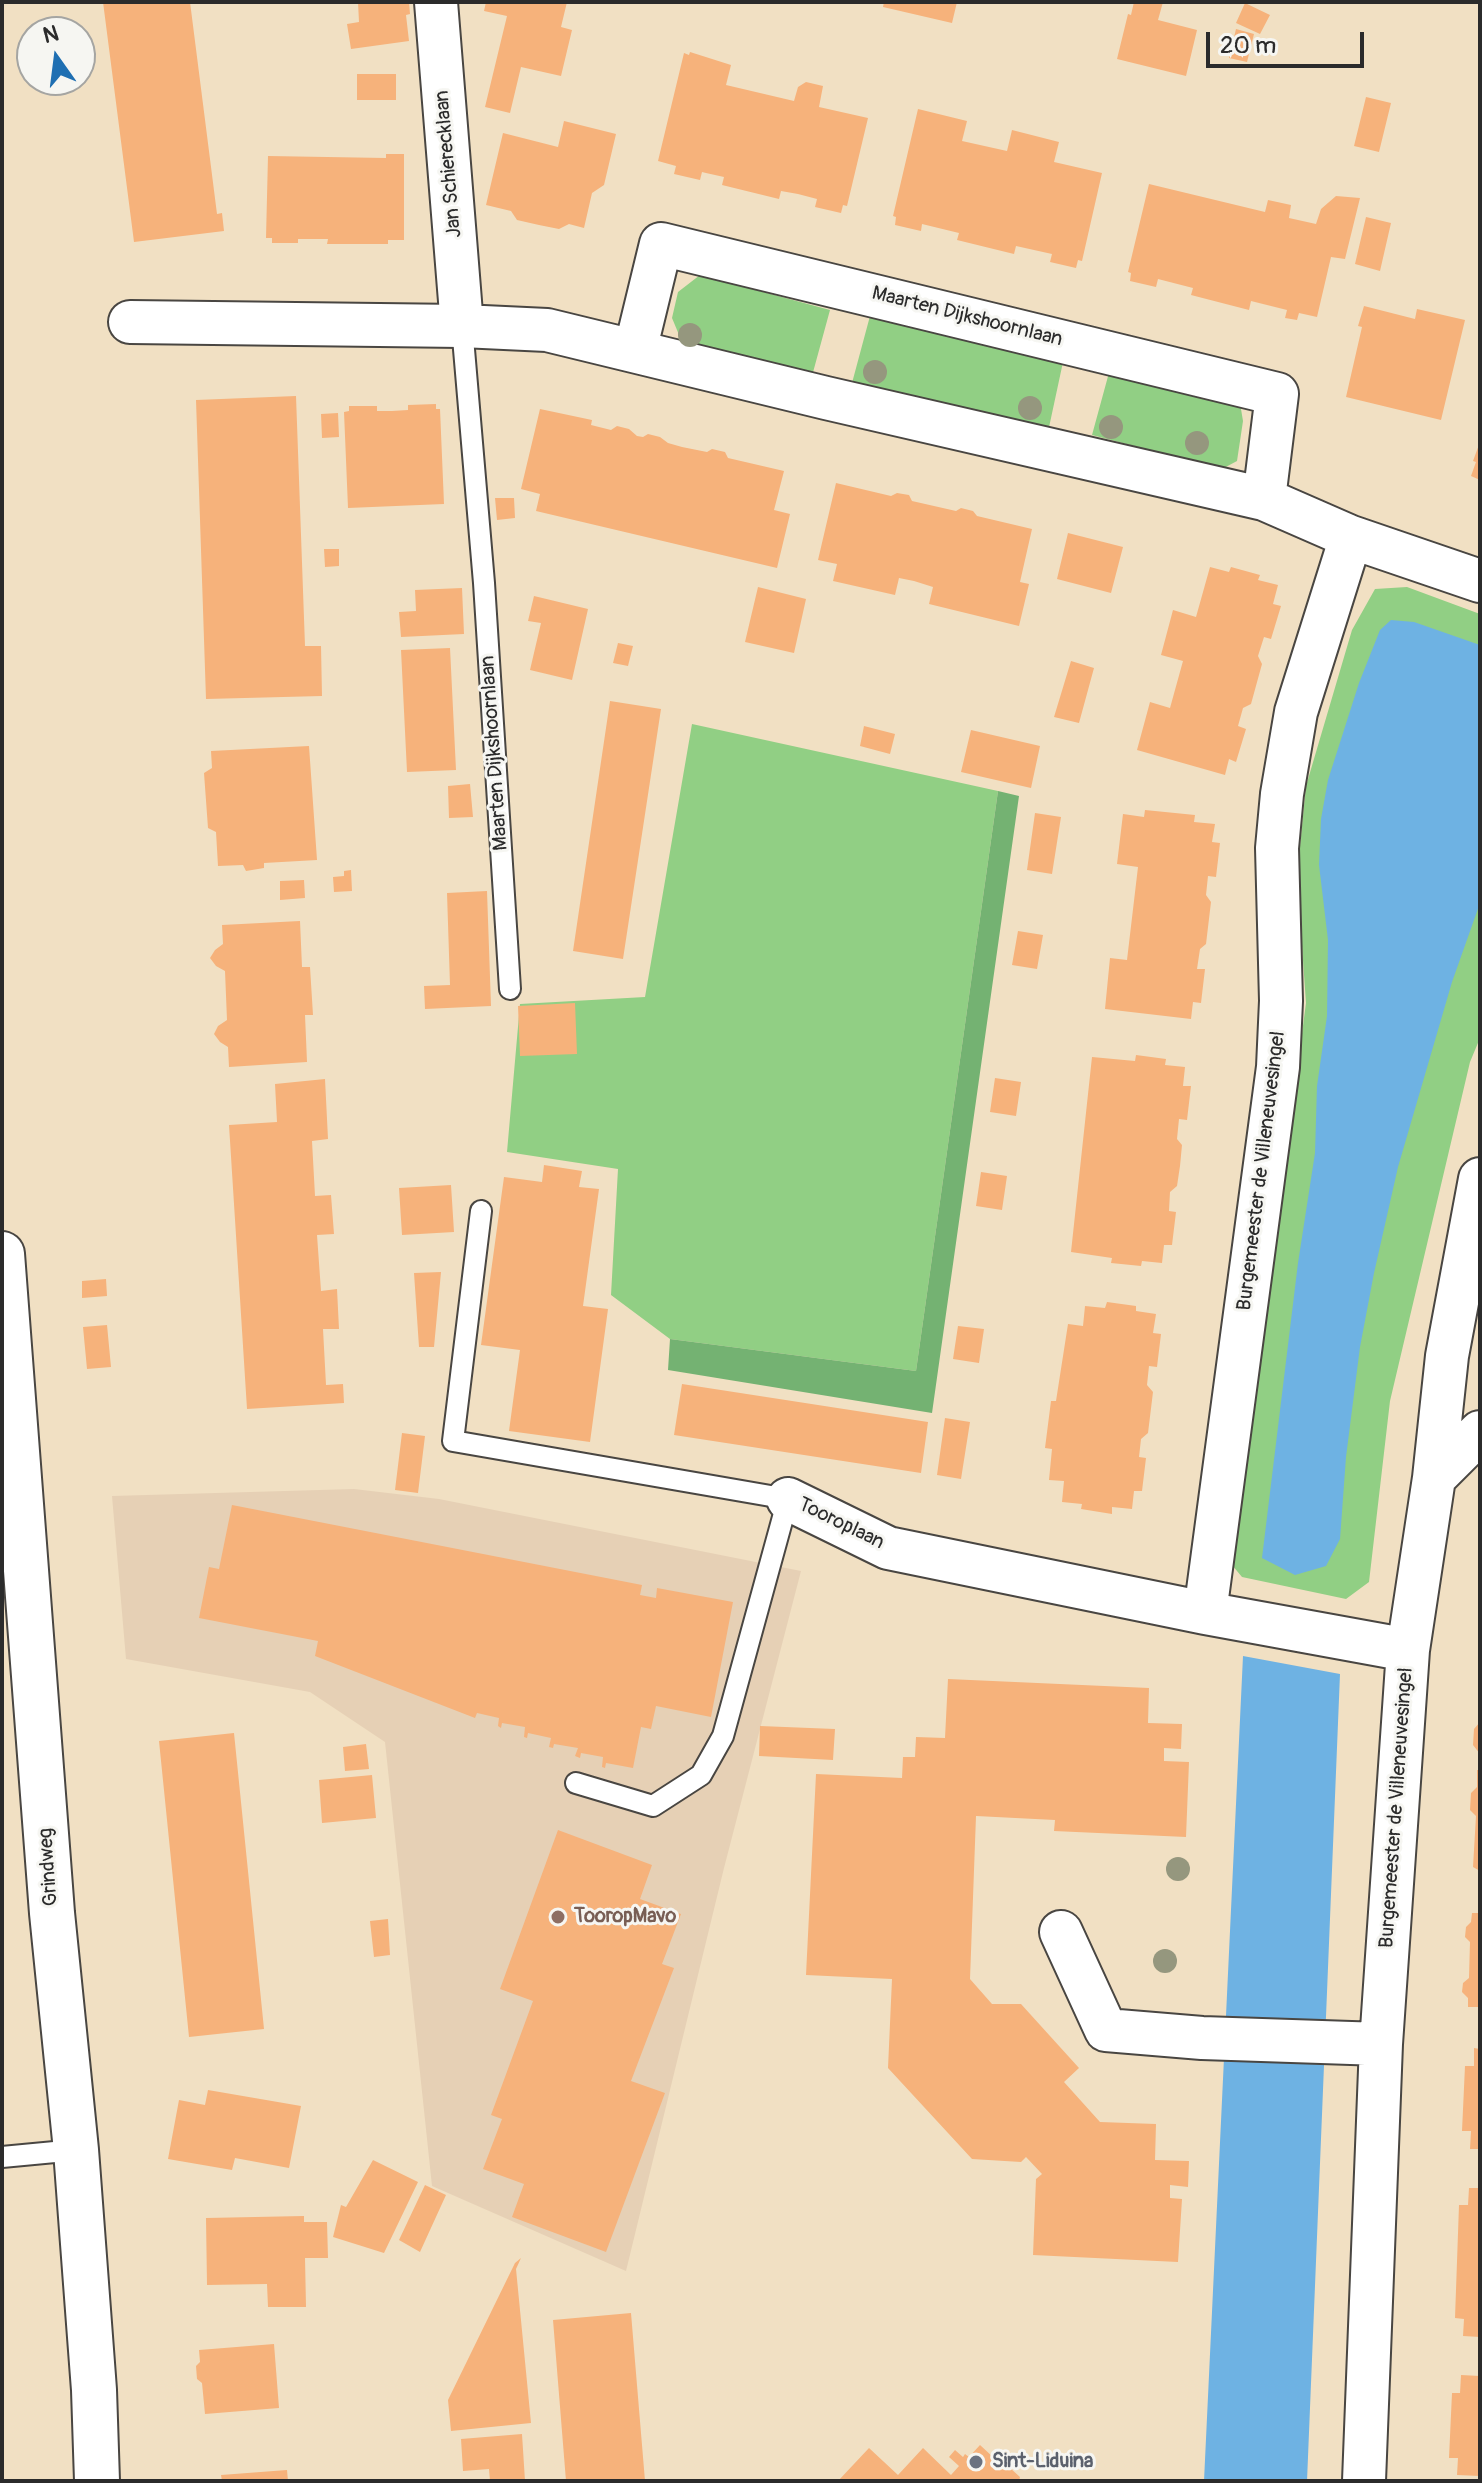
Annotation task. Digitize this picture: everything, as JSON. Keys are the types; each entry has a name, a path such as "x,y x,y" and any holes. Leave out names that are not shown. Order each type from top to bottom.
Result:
{"street":[{"name":"Jan Schierecklaan","path":"436,2 462,326"},
{"name":"Maarten Dijkshoornlaan","path":"635,351 661,244 1277,394 1264,499"},
{"path":"130,322 547,330 1264,499 1351,537 1480,581"},
{"name":"Burgemeester de Villeneuvesingel","path":"1222,1616 1278,1067 1281,1001 1277,848 1282,794 1296,712 1351,537"},
{"name":"Burgemeester de Villeneuvesingel","path":"1364,2481 1381,2044 1408,1650 1434,1478 1463,1364 1480,1179"},
{"name":"Grindweg","path":"2,1254 52,1913 76,2150 94,2390 97,2481"},
{"path":"1434,1478 1480,1432"},
{"name":"Tooroplaan","path":"788,1499 888,1548 1222,1616 1408,1650"},
{"path":"1061,1932 1106,2030 1202,2038 1381,2044"}],"lane":[{"name":"Maarten Dijkshoornlaan","path":"462,326 484,583 510,989"},
{"name":"Tooroplaan","path":"481,1211 453,1441 788,1499"},
{"path":"576,1783 653,1806 701,1775 723,1736 788,1499"},
{"path":"2,2157 76,2150"}],"shaded area":[{"name":"TooropMavo","path":"354,1489 439,1499 801,1571 724,1868 626,2271 432,2186 385,1742 310,1692 126,1659 112,1496"}],"green space":[{"path":"700,275 830,310 812,376 682,342 672,318 678,292"},
{"path":"870,316 1063,362 1048,432 852,383"},
{"path":"1110,369 1240,403 1243,421 1237,461 1222,469 1092,435"},
{"path":"1407,587 1480,614 1480,1038 1470,1062 1390,1401 1369,1582 1346,1599 1242,1577 1232,1565 1306,1003 1297,876 1306,786 1352,630 1375,589"},
{"path":"692,724 998,791 916,1371 670,1339 611,1295 618,1169 507,1152 520,1004 645,997"},
{"path":"998,791 1019,796 932,1413 668,1370 670,1339 916,1371"}],"water":[{"path":"1391,620 1414,622 1480,645 1480,903 1452,982 1398,1167 1374,1273 1360,1347 1346,1457 1340,1539 1326,1566 1295,1575 1262,1558 1298,1263 1315,1153 1317,1086 1327,1016 1328,940 1319,865 1321,819 1328,780 1359,683 1380,630"},
{"path":"1243,1656 1340,1674 1307,2481 1204,2481"}],"building":[{"path":"103,2 190,2 217,214 222,213 224,231 134,242"},
{"path":"358,2 409,2 410,14 406,15 409,41 351,49 347,24 359,22"},
{"path":"486,2 567,2 561,27 572,30 561,76 521,67 510,113 485,107 507,16 484,11"},
{"path":"884,2 957,2 952,23 883,7"},
{"path":"1134,2 1163,2 1158,20 1197,30 1186,76 1117,59"},
{"path":"1245,3 1270,15 1260,34 1236,23"},
{"path":"1236,29 1254,34 1247,62 1229,58"},
{"path":"690,52 731,65 726,85 794,101 798,87 806,82 823,86 819,107 868,118 847,206 843,205 841,213 815,207 817,199 798,194 781,191 779,199 722,185 724,177 702,172 700,180 674,174 676,166 658,161 684,53 689,55"},
{"path":"357,74 396,74 396,100 357,100"},
{"path":"1366,97 1391,103 1379,152 1354,146"},
{"path":"918,109 967,121 962,141 1007,151 1012,130 1059,142 1054,162 1102,173 1082,261 1078,260 1076,268 1050,262 1052,254 1016,246 1014,254 957,240 959,233 922,224 921,231 895,225 896,217 893,216"},
{"path":"564,121 616,134 604,185 592,193 584,228 569,224 559,229 517,220 511,211 486,205 503,133 558,147"},
{"path":"386,154 404,154 404,240 388,240 388,244 327,244 328,239 272,243 272,238 266,238 268,156 386,158"},
{"path":"1149,184 1265,212 1268,200 1291,205 1289,218 1316,224 1321,209 1336,196 1360,198 1345,259 1331,257 1317,317 1299,313 1297,320 1285,318 1287,310 1251,301 1249,310 1191,295 1193,288 1158,279 1156,287 1130,281 1131,273 1128,272"},
{"path":"1366,217 1391,223 1380,271 1355,264"},
{"path":"1364,306 1415,319 1417,309 1465,320 1441,420 1346,397"},
{"path":"296,396 305,646 321,646 322,696 206,699 196,400"},
{"path":"436,404 436,409 440,409 444,504 348,508 344,412 349,411 349,406 377,406 377,411 392,411 408,410 408,405"},
{"path":"540,409 592,420 591,425 611,430 617,426 629,429 637,436 648,434 660,437 682,447 725,452 728,458 784,471 774,510 790,514 777,568 536,511 540,494 521,489"},
{"path":"338,413 339,437 322,438 321,414"},
{"path":"1480,442 1480,480 1471,476"},
{"path":"836,483 891,496 897,493 909,495 912,501 956,511 961,508 973,511 977,516 1032,529 1020,582 1029,584 1019,626 929,604 933,587 914,581 899,578 895,595 833,581 837,564 818,560"},
{"path":"495,498 514,498 515,518 497,520"},
{"path":"1068,533 1123,547 1111,593 1057,579"},
{"path":"324,549 339,549 339,566 325,567"},
{"path":"1210,567 1229,572 1231,567 1260,575 1258,580 1278,585 1273,604 1281,606 1271,639 1264,637 1258,656 1262,664 1251,704 1243,708 1238,726 1246,729 1236,762 1229,759 1225,775 1137,750 1150,702 1170,708 1183,661 1161,655 1173,610 1196,617"},
{"path":"758,587 806,599 794,653 745,642"},
{"path":"462,588 464,634 401,637 399,612 416,611 415,590"},
{"path":"534,596 588,609 572,680 530,670 541,623 528,621"},
{"path":"618,643 633,646 628,666 613,663"},
{"path":"450,648 456,770 407,772 401,650"},
{"path":"1071,661 1094,668 1079,723 1054,717"},
{"path":"610,701 661,709 623,959 573,951"},
{"path":"864,726 895,734 890,754 860,746"},
{"path":"971,730 1040,746 1031,788 961,772"},
{"path":"309,746 317,860 264,863 264,868 246,871 243,865 218,866 216,832 208,828 204,773 212,768 211,751"},
{"path":"470,784 473,817 449,818 448,786"},
{"path":"1145,810 1195,815 1194,822 1215,824 1212,842 1220,843 1216,877 1208,876 1206,895 1211,902 1206,944 1200,949 1197,969 1205,969 1201,1003 1193,1002 1191,1019 1105,1009 1110,958 1127,960 1138,867 1117,864 1123,814 1144,817"},
{"path":"1035,813 1061,817 1052,874 1027,870"},
{"path":"351,870 352,891 334,892 333,877 344,876 344,871"},
{"path":"304,880 305,898 280,900 280,881"},
{"path":"487,891 491,1006 425,1009 424,986 450,985 447,893"},
{"path":"300,921 302,967 310,967 313,1015 305,1015 307,1062 229,1067 228,1047 214,1034 218,1026 227,1020 225,971 210,958 223,944 222,925"},
{"path":"1018,931 1043,935 1037,969 1012,965"},
{"path":"575,1003 577,1054 520,1056 518,1006"},
{"path":"1136,1055 1166,1059 1165,1065 1185,1067 1183,1086 1191,1086 1187,1120 1179,1119 1177,1139 1182,1145 1177,1186 1170,1192 1169,1211 1176,1212 1172,1245 1164,1245 1162,1263 1142,1261 1141,1266 1111,1263 1112,1258 1071,1252 1092,1057 1135,1061"},
{"path":"995,1078 1021,1082 1016,1116 990,1112"},
{"path":"325,1079 328,1139 312,1141 315,1196 331,1195 334,1234 317,1235 321,1291 337,1289 339,1329 323,1329 326,1385 343,1384 344,1403 247,1409 229,1125 277,1122 275,1084"},
{"path":"544,1165 582,1171 579,1187 599,1189 583,1306 608,1309 590,1442 509,1431 520,1350 481,1345 504,1177 542,1182"},
{"path":"981,1172 1007,1176 1002,1210 976,1206"},
{"path":"451,1185 454,1232 402,1235 399,1188"},
{"path":"441,1272 434,1347 419,1347 414,1273"},
{"path":"106,1279 107,1296 82,1298 82,1281"},
{"path":"1107,1302 1136,1306 1136,1311 1156,1314 1153,1333 1161,1334 1157,1367 1149,1366 1147,1385 1153,1392 1148,1433 1141,1439 1139,1457 1146,1458 1142,1491 1134,1491 1132,1509 1112,1507 1112,1514 1081,1509 1082,1504 1062,1502 1064,1481 1049,1480 1052,1449 1045,1448 1051,1401 1056,1401 1068,1324 1083,1326 1085,1306 1105,1308"},
{"path":"107,1325 111,1367 87,1369 83,1327"},
{"path":"958,1326 984,1329 979,1363 953,1359"},
{"path":"682,1384 928,1422 921,1473 674,1435"},
{"path":"945,1418 970,1422 961,1479 937,1475"},
{"path":"402,1433 425,1436 418,1493 395,1490"},
{"path":"232,1505 642,1585 640,1595 656,1598 657,1588 733,1602 711,1717 656,1706 651,1729 641,1727 633,1768 606,1763 605,1768 602,1767 603,1757 581,1753 580,1758 575,1756 578,1748 554,1744 553,1748 549,1747 551,1738 528,1733 527,1738 524,1737 525,1727 502,1723 501,1728 498,1726 499,1718 477,1713 475,1718 315,1656 318,1641 199,1618 209,1567 219,1569"},
{"path":"948,1679 1149,1688 1148,1723 1182,1724 1181,1749 1164,1748 1164,1761 1189,1762 1186,1837 1054,1831 1055,1820 976,1816 970,1979 992,2004 1021,2004 1079,2068 1064,2082 1100,2122 1156,2124 1155,2160 1189,2161 1188,2187 1170,2185 1170,2198 1182,2199 1178,2262 1033,2255 1036,2179 1042,2174 1026,2157 1021,2162 972,2159 888,2068 892,1979 806,1975 816,1774 902,1778 903,1757 915,1757 916,1737 945,1738"},
{"path":"1480,1722 1480,1754 1473,1745 1474,1729"},
{"path":"760,1726 835,1729 833,1760 759,1756"},
{"path":"234,1733 264,2029 189,2037 159,1741"},
{"path":"366,1744 369,1769 345,1771 343,1747"},
{"path":"1477,1770 1480,1770 1480,1871 1473,1867 1476,1816 1470,1810 1471,1793 1477,1787"},
{"path":"372,1775 376,1818 322,1823 319,1780"},
{"path":"558,1830 652,1865 640,1899 681,1914 662,1964 674,1968 631,2081 665,2093 606,2252 512,2217 524,2184 483,2169 502,2119 491,2115 533,2001 500,1989"},
{"path":"1472,1913 1480,1913 1480,2007 1468,2007 1468,1998 1462,1992 1463,1983 1469,1978 1470,1942 1465,1937"},
{"path":"388,1919 390,1955 374,1957 370,1921"},
{"path":"1474,2048 1480,2049 1480,2149 1470,2149 1471,2131 1462,2131 1465,2066 1474,2066"},
{"path":"208,2090 301,2106 289,2168 235,2158 232,2170 168,2159 179,2100 205,2105"},
{"path":"373,2160 418,2182 384,2253 333,2237 341,2205 346,2207"},
{"path":"425,2185 446,2195 420,2252 399,2240"},
{"path":"1469,2188 1480,2188 1480,2337 1463,2336 1464,2319 1455,2318 1459,2205 1468,2205"},
{"path":"304,2216 304,2222 327,2222 328,2258 305,2258 306,2307 268,2307 267,2284 207,2285 206,2218"},
{"path":"521,2258 516,2269 531,2423 451,2431 448,2400 515,2263"},
{"path":"631,2313 645,2481 566,2481 553,2320"},
{"path":"274,2344 279,2408 205,2414 202,2383 197,2379 199,2350"},
{"path":"1461,2375 1480,2376 1480,2476 1457,2475 1458,2458 1449,2458 1452,2393 1460,2393"},
{"path":"522,2434 525,2481 490,2481 489,2469 463,2471 461,2439"},
{"name":"Sint-Liduina","path":"980,2445 1007,2470 1010,2468 1020,2477 1019,2481 838,2481 869,2448 898,2475 923,2448 951,2475 959,2466 949,2457 955,2450 963,2457 965,2454 969,2457"},
{"path":"287,2470 288,2481 222,2481 221,2475"}],"place":[{"name":"TooropMavo","path":"558,1917"},
{"name":"Sint-Liduina","path":"976,2462"}]}
